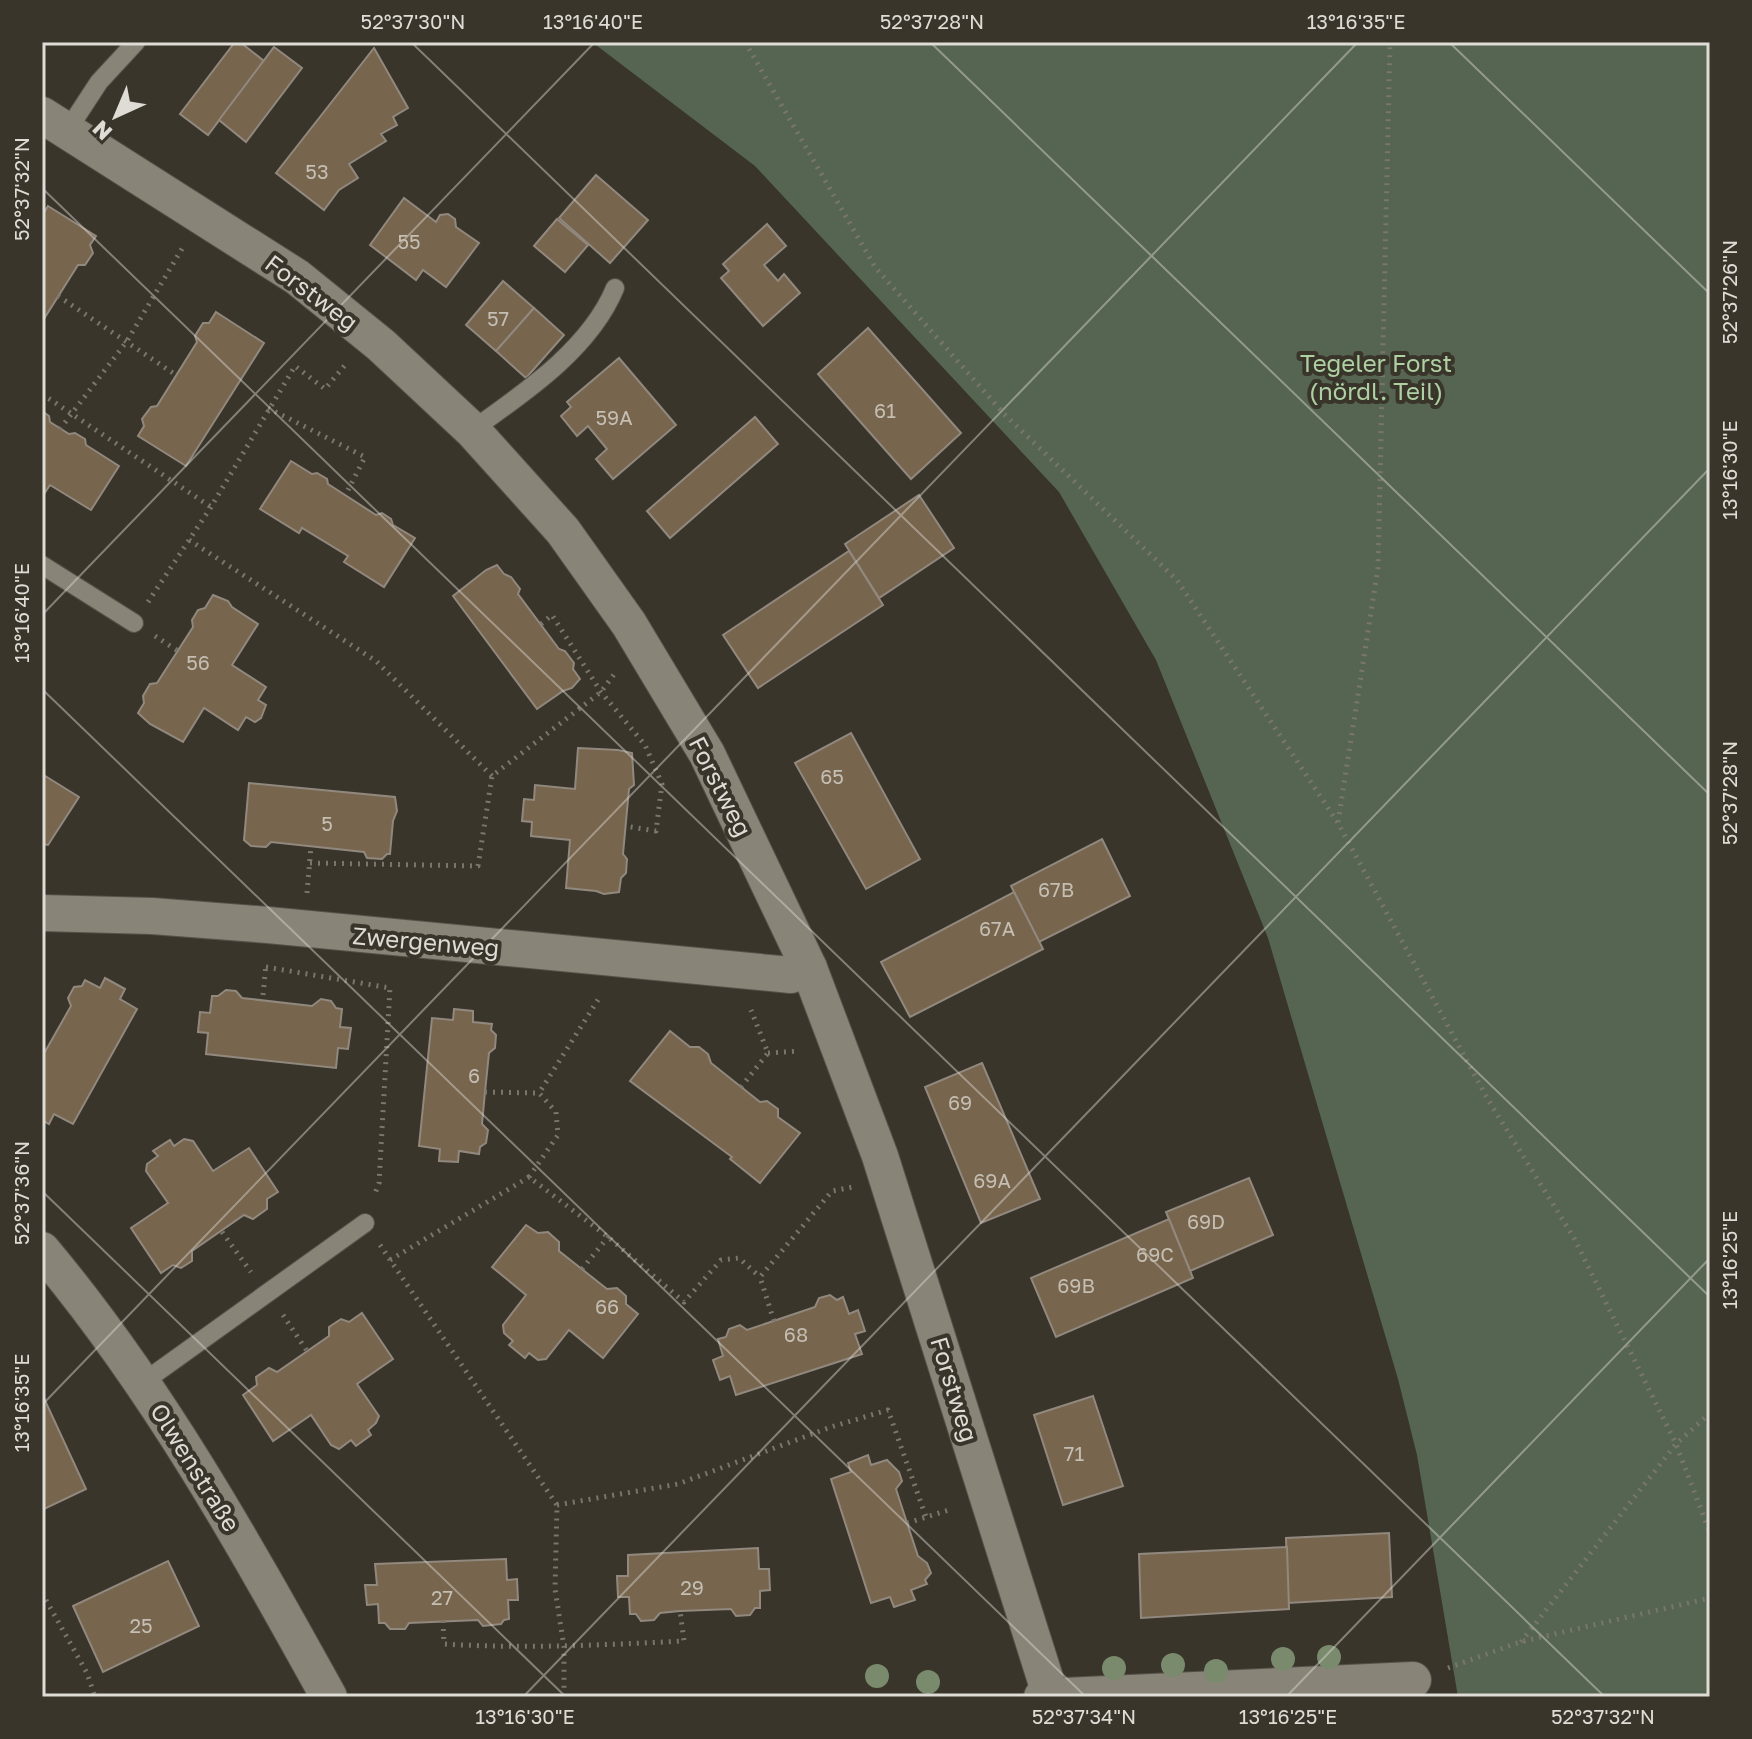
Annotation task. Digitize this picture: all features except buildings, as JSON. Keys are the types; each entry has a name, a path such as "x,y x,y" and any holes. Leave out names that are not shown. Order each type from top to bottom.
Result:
{"street":[{"name":"Forstweg","path":"55,123 297,277 381,345 472,430 563,531 629,624 707,754 809,968 880,1156 1051,1697"},
{"name":"Zwergenweg","path":"42,913 152,916 791,975 809,968"},
{"name":"Olwenstraße","path":"42,1250 142,1383 226,1513 329,1697"},
{"path":"1042,1697 1413,1680"}],"lane":[{"path":"55,123 136,42"},
{"path":"472,430 558,365 607,309 615,288"},
{"path":"42,565 134,623"},
{"path":"142,1383 365,1223"}],"path":[{"path":"745,42 875,267 1004,414 1177,580 1338,823 1487,1098 1574,1238 1676,1444 1710,1533"},
{"path":"1338,823 1378,568 1390,42"},
{"path":"60,429 127,341 187,241"},
{"path":"58,296 176,375"},
{"path":"166,574 211,507 295,366 325,389 349,360"},
{"path":"42,394 211,507"},
{"path":"268,408 365,457 348,490"},
{"path":"189,540 376,661 492,776"},
{"path":"541,624 552,615 601,692 645,745 662,784 656,831 625,826"},
{"path":"310,863 478,866 492,776 601,692"},
{"path":"266,967 390,988 379,1183 365,1223 557,1505 555,1589 564,1647 564,1692"},
{"path":"734,968 768,1053"},
{"path":"539,1093 600,998"},
{"path":"741,1087 768,1053 805,1051"},
{"path":"390,1260 529,1177 558,1135 556,1112 539,1093 485,1092"},
{"path":"529,1177 608,1237 684,1302 721,1260 739,1258 760,1277 774,1321"},
{"path":"760,1277 832,1191 862,1186"},
{"path":"222,1232 245,1265"},
{"path":"582,1269 608,1237"},
{"path":"285,1318 307,1351"},
{"path":"557,1505 678,1484 831,1427 888,1410 926,1517"},
{"path":"1520,1642 1676,1444 1710,1413"},
{"path":"907,1523 959,1507"},
{"path":"42,1593 87,1673 95,1697"},
{"path":"1413,1680 1520,1642 1710,1598"},
{"path":"443,1621 444,1644 564,1647 684,1641 680,1611"}],"green space":[{"name":"Tegeler Forst (nördl. Teil)","path":"592,42 1710,42 1710,1697 1458,1697 1417,1455 1398,1379 1268,938 1156,660 1059,492 755,166"}]}
